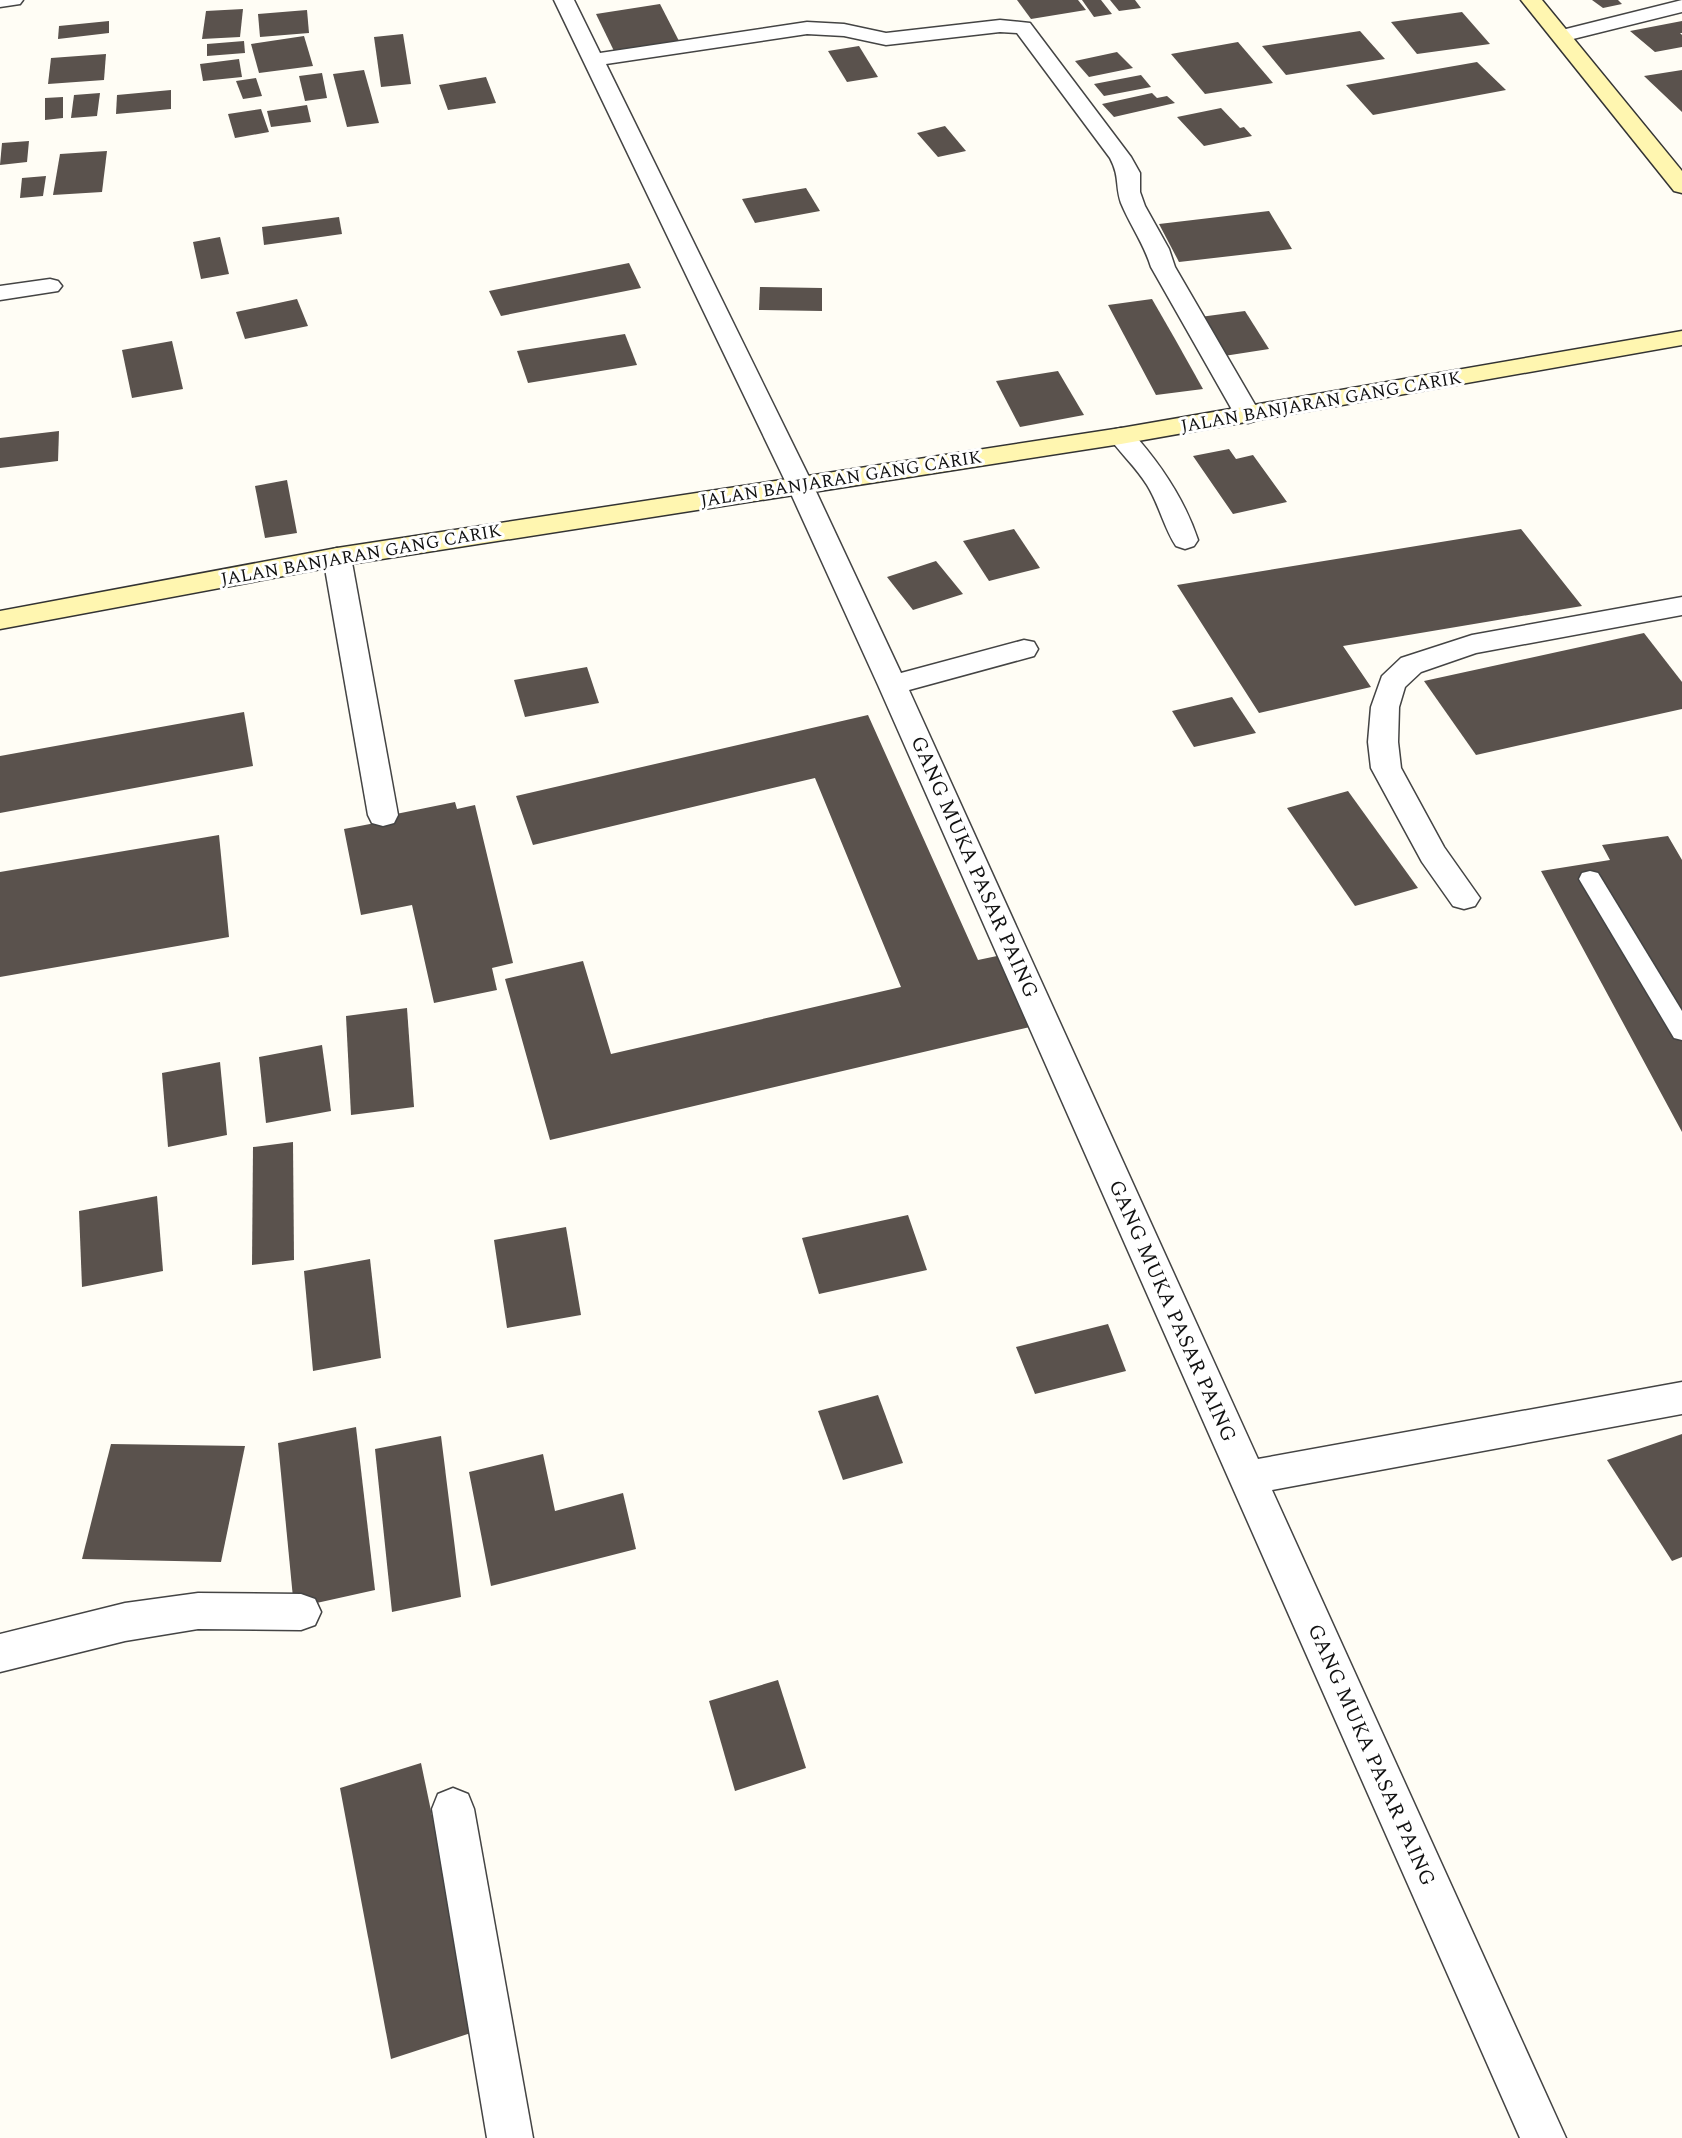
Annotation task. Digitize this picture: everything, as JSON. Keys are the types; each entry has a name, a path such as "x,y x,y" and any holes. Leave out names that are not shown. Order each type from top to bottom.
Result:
{"street":[{"path":"0,1 13,0"},
{"name":"GANG MUKA PASAR PAING","path":"564,0 800,485 892,685 1543,2138"},
{"path":"1531,0 1682,186"},
{"path":"1561,36 1682,6"},
{"path":"593,60 807,28 844,30 886,39 1000,26 1023,27 1129,173 1129,192 1134,207 1157,249 1163,267 1248,415"},
{"path":"0,293 50,286"},
{"name":"JALAN BANJARAN GANG CARIK","path":"0,620 337,557 1121,436 1682,338"},
{"path":"1121,436 1145,461 1176,510 1185,540"},
{"path":"337,557 383,815"},
{"path":"1464,898 1433,854 1386,768 1383,742 1385,706 1392,683 1410,664 1472,644 1682,606"},
{"path":"892,685 1024,649"},
{"path":"1247,1478 1682,1398"},
{"path":"0,1653 125,1622 198,1611 301,1612"},
{"path":"453,1809 510,2138"}],"lane":[{"path":"1590,879 1682,1031"}],"building":[{"path":"1017,0 1078,0 1086,10 1031,19"},
{"path":"1082,0 1101,0 1112,14 1094,17"},
{"path":"1110,0 1135,0 1141,8 1119,11"},
{"path":"1592,0 1618,0 1622,4 1603,8"},
{"path":"660,4 679,41 614,51 596,14"},
{"path":"243,9 240,37 202,39 206,11"},
{"path":"307,10 309,33 260,37 258,14"},
{"path":"1462,12 1490,44 1417,54 1391,22"},
{"path":"109,21 109,33 58,39 59,26"},
{"path":"1682,21 1682,33 1680,33 1682,47 1655,52 1630,31"},
{"path":"1360,31 1385,59 1286,75 1262,46"},
{"path":"403,34 411,84 381,87 374,37"},
{"path":"304,36 313,66 259,73 251,44"},
{"path":"244,41 245,53 207,56 207,44"},
{"path":"1238,42 1273,83 1205,94 1171,54"},
{"path":"859,46 878,77 847,82 828,51"},
{"path":"1117,52 1133,68 1089,77 1075,61"},
{"path":"106,54 104,80 48,84 51,58"},
{"path":"239,59 242,77 203,81 200,64"},
{"path":"1477,62 1506,90 1373,115 1346,85"},
{"path":"364,70 379,123 347,127 333,74"},
{"path":"1682,70 1682,112 1644,76"},
{"path":"322,73 327,98 305,101 299,76"},
{"path":"1141,75 1151,87 1104,96 1094,84"},
{"path":"486,77 496,103 448,110 439,85"},
{"path":"256,78 262,96 243,99 236,81"},
{"path":"171,90 171,109 116,114 117,95"},
{"path":"100,93 97,116 71,118 74,95"},
{"path":"1152,93 1157,98 1167,96 1175,103 1114,117 1102,104"},
{"path":"63,97 63,118 45,120 45,98"},
{"path":"307,105 311,122 271,127 267,111"},
{"path":"1221,108 1240,128 1244,127 1252,136 1204,146 1177,117"},
{"path":"261,109 269,132 235,138 228,114"},
{"path":"945,126 966,151 938,157 917,133"},
{"path":"29,141 27,162 0,165 2,143"},
{"path":"107,151 102,192 53,195 60,154"},
{"path":"46,176 43,196 20,198 22,178"},
{"path":"806,188 820,211 755,223 742,199"},
{"path":"1269,211 1292,249 1179,262 1159,224"},
{"path":"339,217 342,234 264,245 262,227"},
{"path":"220,237 229,274 201,279 193,242"},
{"path":"629,263 641,288 501,316 489,291"},
{"path":"760,287 822,288 822,311 759,310"},
{"path":"297,299 308,326 245,339 236,312"},
{"path":"1152,299 1203,389 1156,395 1108,305"},
{"path":"1245,311 1269,349 1224,356 1200,317"},
{"path":"625,334 637,365 528,383 517,351"},
{"path":"172,341 183,389 132,398 122,350"},
{"path":"1058,371 1084,415 1020,427 996,381"},
{"path":"59,431 58,461 0,468 0,438"},
{"path":"1229,449 1236,459 1253,455 1287,502 1233,514 1193,456"},
{"path":"287,480 297,533 265,538 255,486"},
{"path":"1014,529 1040,568 989,581 963,541"},
{"path":"1521,529 1582,606 1343,646 1371,687 1259,713 1177,585"},
{"path":"936,561 963,594 913,610 887,577"},
{"path":"1644,633 1682,682 1682,709 1476,755 1424,681"},
{"path":"587,667 599,703 525,717 514,680"},
{"path":"1232,697 1256,733 1194,747 1172,711"},
{"path":"244,712 253,766 0,813 0,756"},
{"path":"868,715 978,960 997,956 1030,1027 550,1140 505,979 583,961 611,1054 901,987 815,778 533,845 516,796"},
{"path":"1348,791 1418,888 1355,906 1287,808"},
{"path":"455,802 457,809 475,805 513,963 492,968 497,990 434,1003 412,905 361,915 344,829 396,819 396,814"},
{"path":"219,835 229,937 0,977 0,872"},
{"path":"1668,836 1682,860 1682,1132 1541,871 1610,860 1602,845"},
{"path":"407,1008 414,1107 351,1115 346,1016"},
{"path":"322,1045 331,1111 266,1123 259,1057"},
{"path":"220,1062 227,1135 168,1147 162,1073"},
{"path":"293,1142 294,1260 252,1265 253,1147"},
{"path":"157,1196 163,1271 82,1287 79,1211"},
{"path":"908,1215 927,1270 819,1294 802,1238"},
{"path":"566,1227 581,1315 507,1328 494,1240"},
{"path":"370,1259 381,1358 313,1371 304,1271"},
{"path":"1108,1324 1126,1371 1035,1394 1016,1347"},
{"path":"878,1395 903,1463 843,1480 818,1411"},
{"path":"356,1427 375,1590 294,1608 278,1443"},
{"path":"1682,1434 1682,1557 1672,1561 1607,1460"},
{"path":"441,1436 461,1597 392,1612 375,1449"},
{"path":"111,1444 245,1446 221,1562 82,1559"},
{"path":"543,1454 555,1511 623,1493 636,1549 491,1586 469,1472"},
{"path":"778,1680 806,1768 735,1791 709,1701"},
{"path":"421,1763 477,2031 391,2059 340,1788"}]}
